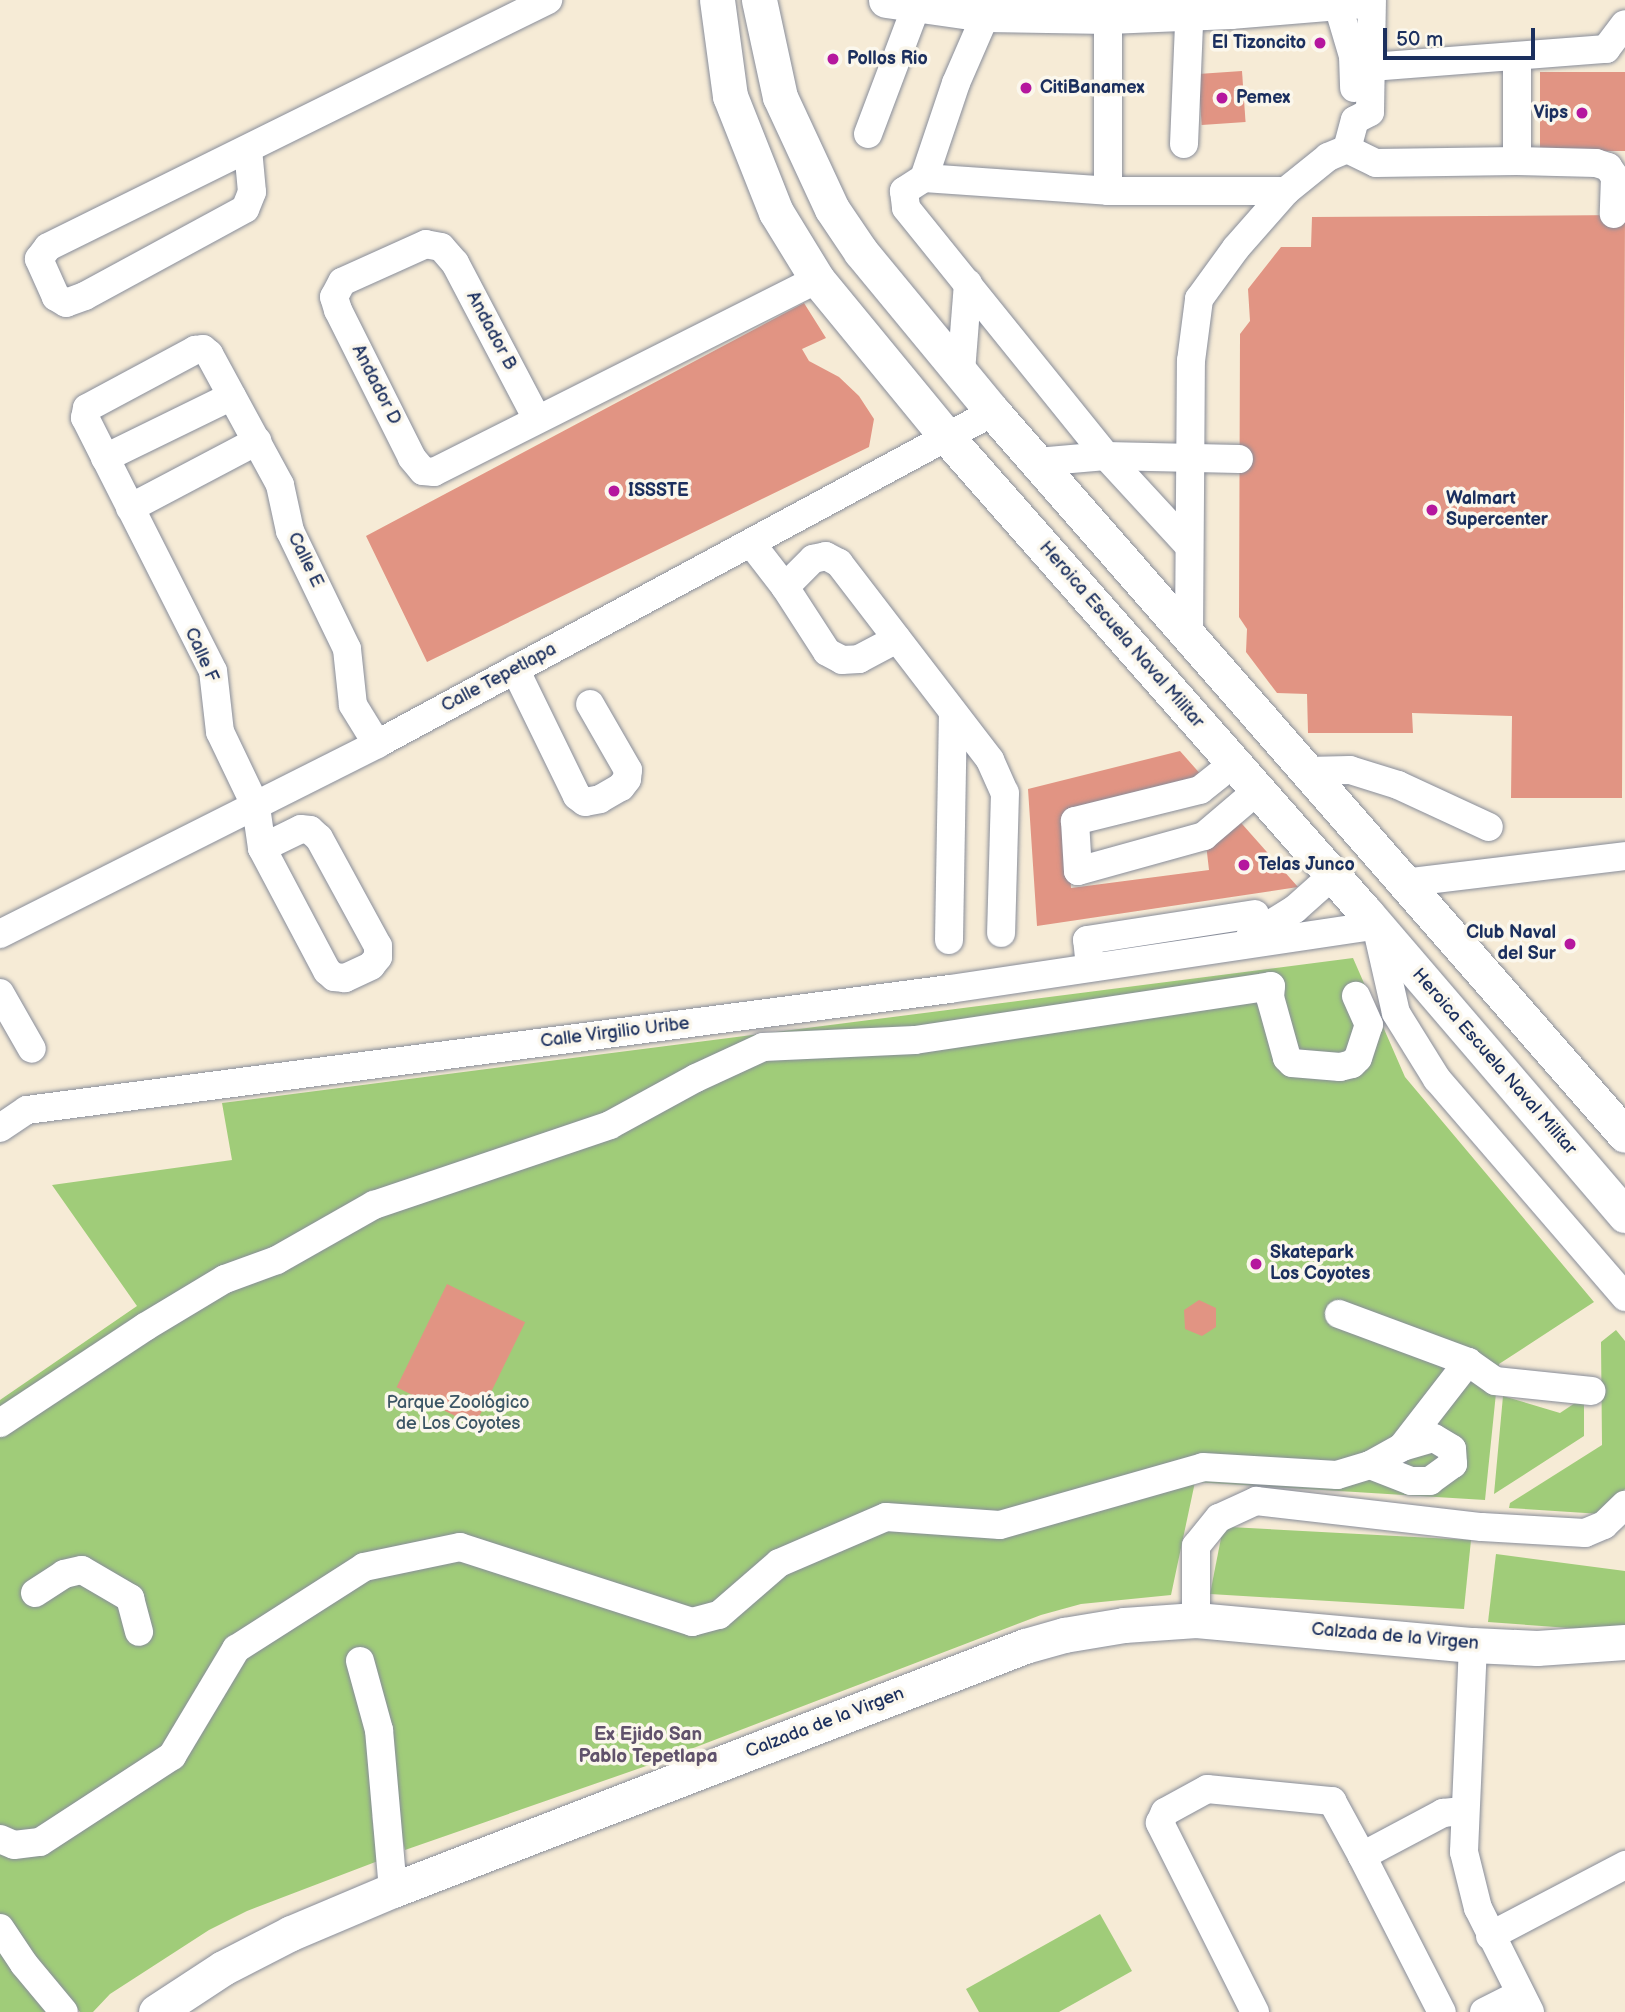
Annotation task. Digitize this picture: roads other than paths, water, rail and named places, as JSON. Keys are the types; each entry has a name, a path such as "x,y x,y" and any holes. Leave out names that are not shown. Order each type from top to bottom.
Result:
{"main road":[{"name":"Heroica Escuela Naval Militar","path":"717,0 730,96 776,212 817,279 946,436 1333,875 1625,1215"},
{"path":"759,0 779,97 832,209 895,296 993,412 1625,1135"},
{"path":"901,3 986,15 1108,16 1190,7 1350,1"},
{"name":"Calzada de la Virgen","path":"156,2012 223,1968 266,1945 393,1890 1025,1646 1096,1629 1196,1620 1473,1645 1537,1648 1625,1642"},
{"name":"Calzada de la Virgen","path":"1537,1648 1625,1666"}],"street":[{"path":"248,149 252,192 245,209 85,296 66,303 56,297 39,259 48,247 548,0"},
{"path":"1189,637 1191,360 1199,299 1236,248 1286,191 1328,157 1347,149 1363,116 1371,67 1372,0"},
{"path":"1350,1 1353,56 1363,116"},
{"path":"868,134 901,3"},
{"path":"1184,145 1190,7"},
{"path":"986,15 956,83 924,178 905,191 906,208 1106,456 1188,545"},
{"path":"1108,16 1108,191"},
{"path":"1371,67 1606,50 1625,24"},
{"path":"1517,56 1517,161"},
{"path":"1347,149 1376,163 1596,163 1608,167 1615,177 1614,214"},
{"path":"924,178 1108,191 1286,191"},
{"name":"Andador D","path":"441,247 426,244 342,282 334,297 412,458 422,471 434,472 537,419"},
{"name":"Andador B","path":"441,247 455,263 537,419"},
{"path":"537,419 817,279"},
{"path":"961,372 968,283"},
{"name":"Calle E","path":"195,350 203,349 209,354 280,485 290,531 344,639 353,705 377,744"},
{"name":"Calle F","path":"195,350 87,408 85,418 213,671 220,732 256,807 262,848 327,971 334,977 345,978 371,966 378,957 378,946 318,838 310,830 301,829 262,848"},
{"path":"105,458 232,396"},
{"name":"Calle Tepetlapa","path":"0,933 377,744 993,412"},
{"path":"130,508 257,441"},
{"path":"1037,462 1106,456 1190,467 1239,466"},
{"path":"751,543 785,587 827,652 842,660 859,659 897,639"},
{"path":"785,587 813,559 826,556 839,563 953,716 990,760 1005,793 1001,933"},
{"path":"515,669 577,796 585,802 600,799 621,787 627,779 628,770 590,704"},
{"path":"949,940 953,716"},
{"path":"1234,763 1200,790 1075,821 1078,871 1204,836 1258,790"},
{"path":"1306,771 1350,770 1398,785 1489,827"},
{"path":"1403,883 1625,856"},
{"name":"Calle Virgilio Uribe","path":"1235,944 1285,915 1333,875"},
{"path":"1090,967 1087,940 1255,914"},
{"path":"1376,925 1396,1013 1437,1079 1625,1297"},
{"name":"Calle Virgilio Uribe","path":"0,1128 27,1110 936,990 1376,925"},
{"path":"0,1423 145,1327 225,1279 277,1260 374,1205 610,1125 696,1078 763,1047 915,1040 1271,986 1270,997 1287,1058 1292,1063 1340,1067 1352,1064 1358,1058 1369,1025 1356,996"},
{"path":"0,993 32,1049"},
{"path":"1339,1314 1468,1362 1495,1381 1591,1391"},
{"path":"1402,1447 1468,1362"},
{"path":"3,1849 40,1842 172,1756 236,1649 364,1567 460,1547 692,1622 719,1615 779,1563 886,1517 1000,1525 1203,1467 1337,1475 1370,1465 1402,1447 1434,1438 1451,1449 1453,1464 1430,1481 1411,1482 1370,1465"},
{"path":"1196,1620 1196,1546 1219,1518 1256,1501 1482,1527 1585,1533 1604,1525 1625,1505"},
{"path":"35,1593 64,1574 82,1570 130,1598 139,1632"},
{"path":"1473,1645 1464,1852 1469,1881 1490,1936 1525,2003 1484,2012"},
{"path":"360,1661 380,1730 393,1890"},
{"path":"1255,2012 1160,1823 1165,1812 1207,1789 1332,1801 1442,2012"},
{"path":"1362,1856 1443,1813 1464,1811"},
{"path":"1490,1936 1625,1865"},
{"path":"0,1928 24,1964 64,2012"}],"place":[{"name":"El Tizoncito","path":"1320,43"},
{"name":"Pollos Rio","path":"833,59"},
{"name":"CitiBanamex","path":"1026,88"},
{"name":"Pemex","path":"1222,98"},
{"name":"Vips","path":"1582,113"},
{"name":"ISSSTE","path":"614,491"},
{"name":"Walmart Supercenter","path":"1432,510"},
{"name":"Telas Junco","path":"1244,865"},
{"name":"Club Naval del Sur","path":"1570,944"},
{"name":"Skatepark Los Coyotes","path":"1256,1264"}],"district":[{"name":"Ex Ejido San Pablo Tepetlapa","path":"648,1746"}],"park label":[{"name":"Parque Zoológico de Los Coyotes","path":"458,1414"}]}
